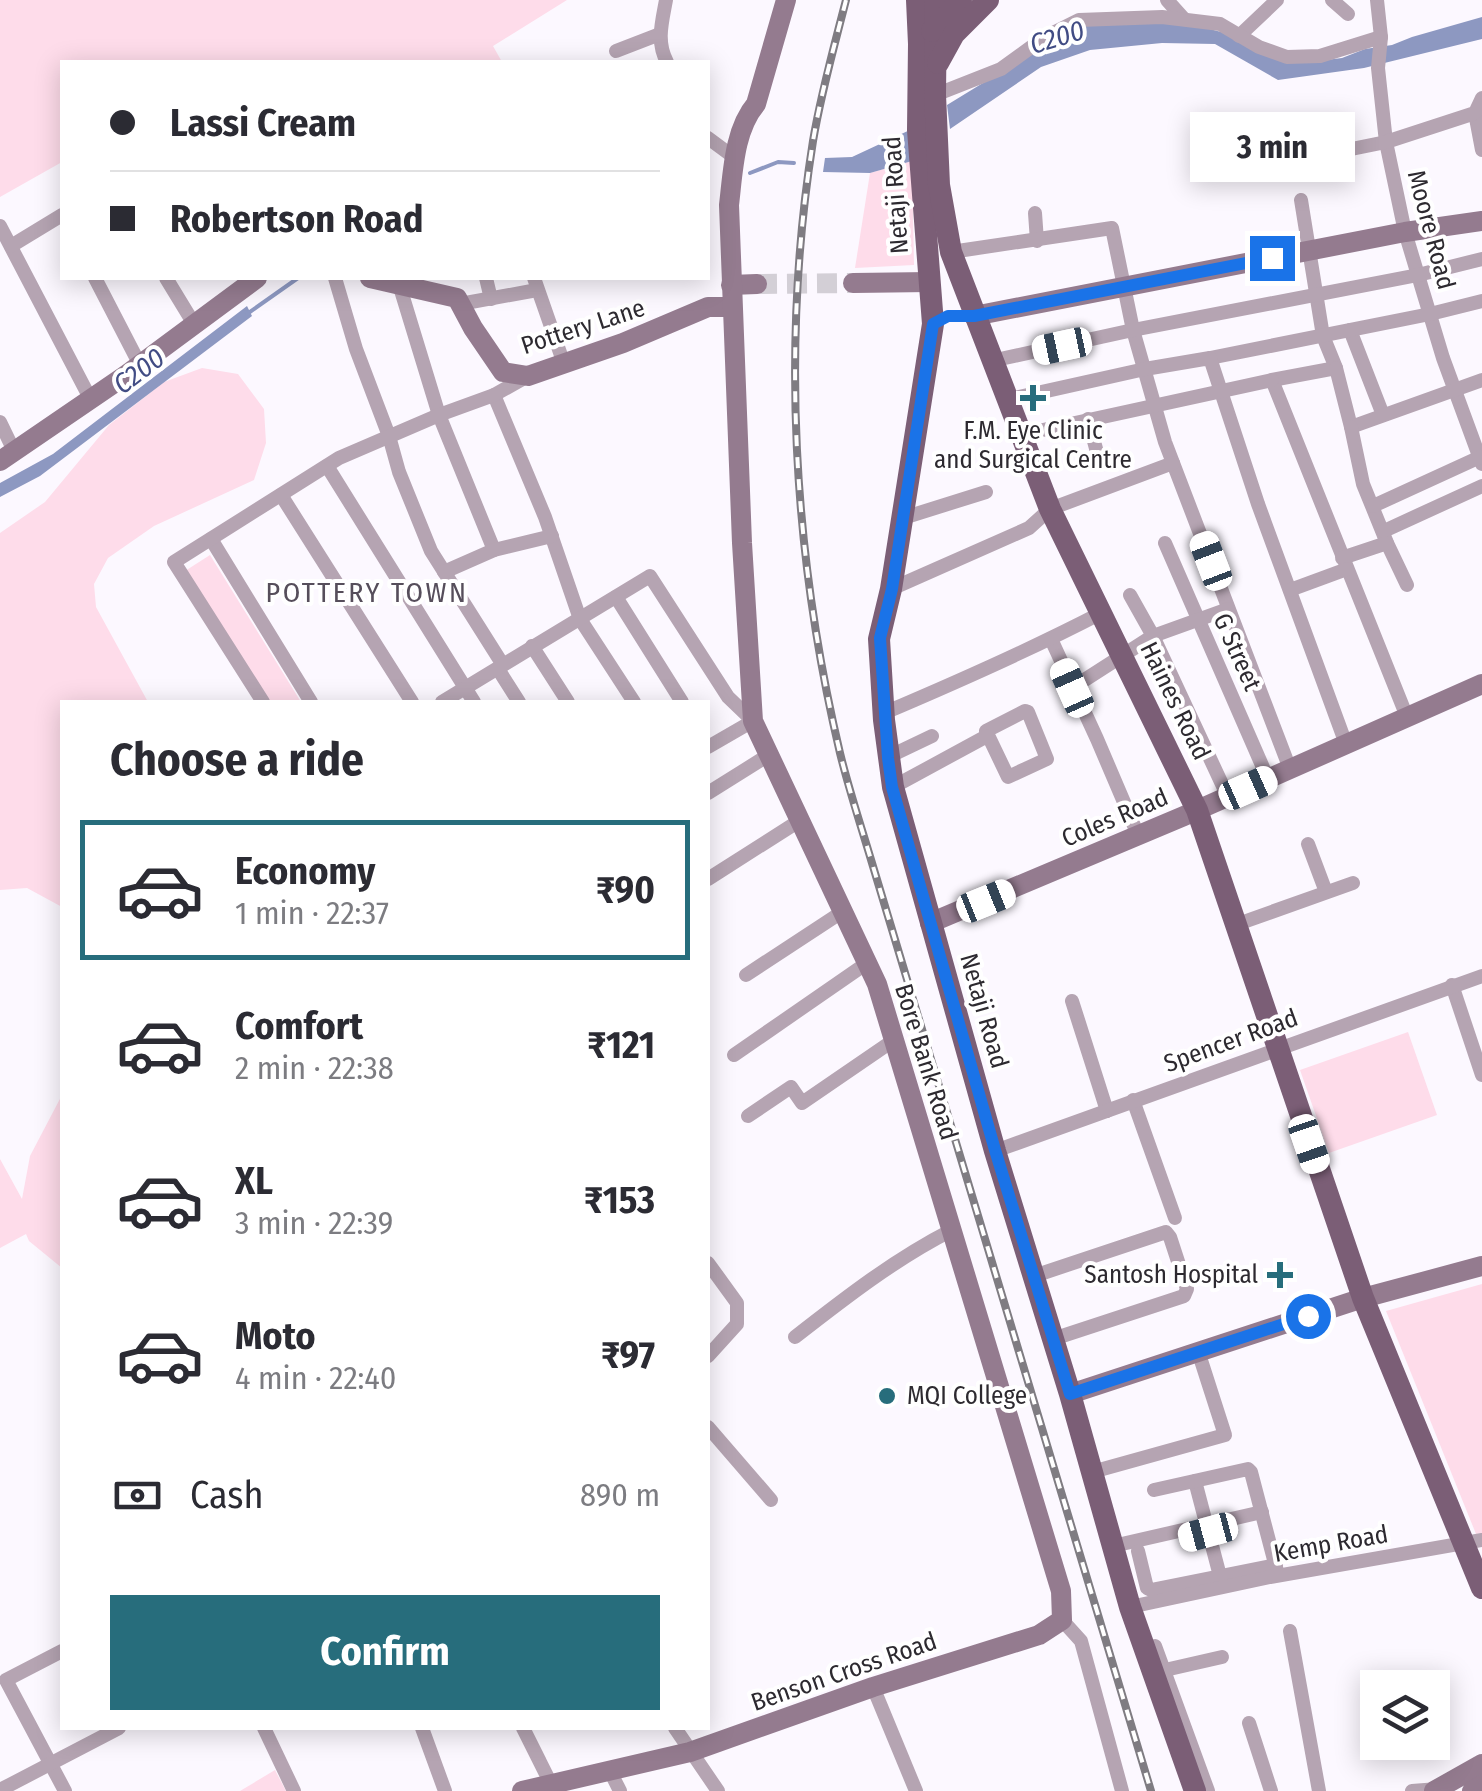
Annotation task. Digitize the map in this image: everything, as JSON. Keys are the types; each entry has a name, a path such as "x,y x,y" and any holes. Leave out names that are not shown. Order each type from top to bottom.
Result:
{"main road":[{"path":"917,0 919,44"},
{"name":"Haines Road","path":"936,0 936,95 928,132 951,252 1050,510 1197,810 1363,1298 1472,1542 1482,1588"},
{"path":"919,44 961,0"},
{"path":"936,70 954,34 988,0"},
{"name":"Netaji Road","path":"919,44 928,132 933,324 892,589 880,638 892,787 1092,1472 1122,1551 1134,1606 1195,1791"},
{"path":"933,324 948,316 974,316"}],"street":[{"path":"664,60 660,34 666,0"},
{"path":"747,116 743,103 773,0"},
{"path":"747,116 756,104 786,0"},
{"path":"1167,0 1184,19"},
{"path":"1239,36 1277,0"},
{"path":"1332,0 1348,14"},
{"name":"Moore Road","path":"1378,0 1378,68 1386,142 1405,232 1455,390 1475,425 1481,460"},
{"path":"936,95 1001,69 1045,37 1079,20 1184,19 1220,24 1259,47 1287,57 1320,56 1381,37"},
{"path":"616,52 660,34"},
{"path":"1482,98 1474,113 1482,150"},
{"path":"1302,158 1386,142 1474,113"},
{"name":"Bore Bank Road","path":"747,116 729,205 752,720 877,984 1061,1591 1062,1620 1081,1641 1122,1791"},
{"path":"710,140 734,169"},
{"path":"1300,200 1323,336 1336,368 1364,484 1407,585"},
{"path":"1035,213 1037,241"},
{"path":"10,246 60,217"},
{"path":"974,316 1405,232 1482,221"},
{"path":"0,226 91,400"},
{"path":"951,252 1112,228 1133,330 1173,463 1290,769"},
{"path":"991,361 1482,259"},
{"path":"97,280 140,365"},
{"path":"167,280 194,324"},
{"path":"0,422 8,457 254,280"},
{"path":"336,280 398,472 430,550 518,700"},
{"path":"380,280 457,298 460,304 491,299 535,284 564,364"},
{"path":"486,280 491,299"},
{"path":"853,283 930,282"},
{"path":"399,284 439,415 494,550"},
{"path":"731,285 757,284"},
{"path":"1006,400 1482,301"},
{"name":"Pottery Lane","path":"460,304 503,372 528,376 623,343 708,307 732,306"},
{"path":"1350,330 1383,415"},
{"path":"1210,358 1346,744"},
{"path":"1020,435 1336,368"},
{"path":"263,700 174,562 339,458 494,395 528,376"},
{"path":"1272,380 1407,717"},
{"path":"1350,427 1482,380"},
{"path":"494,395 552,536 580,619 633,700"},
{"path":"1088,419 1098,456"},
{"path":"1373,506 1481,460"},
{"path":"892,589 1029,528 1050,510 1173,463"},
{"path":"327,466 473,700"},
{"path":"1290,590 1482,486"},
{"path":"902,518 986,492"},
{"path":"280,495 411,700"},
{"path":"444,572 494,550 552,536"},
{"path":"211,539 310,700"},
{"name":"G Street","path":"1165,542 1268,779"},
{"path":"445,700 650,576 728,696 752,720 710,745"},
{"path":"1130,595 1228,797"},
{"path":"616,597 681,700"},
{"path":"1072,688 1153,636 1228,609"},
{"path":"884,713 1050,640 1100,613"},
{"path":"1050,640 1138,835"},
{"path":"532,646 567,700"},
{"name":"Coles Road","path":"930,923 1482,684"},
{"path":"1027,711 1048,759 1007,777 987,736 987,730 1027,711"},
{"path":"888,758 932,736"},
{"path":"892,787 987,736"},
{"path":"710,792 767,756"},
{"path":"710,878 798,821"},
{"path":"1308,844 1326,892"},
{"path":"1235,926 1353,882"},
{"path":"746,975 842,912"},
{"path":"734,1055 867,963"},
{"name":"Spencer Road","path":"995,1150 1482,976"},
{"path":"1452,986 1482,1075"},
{"path":"1072,1001 1107,1110"},
{"path":"748,1116 791,1087 802,1103 894,1040"},
{"path":"1133,1100 1175,1218"},
{"path":"795,1337 915,1248 952,1230"},
{"path":"1034,1276 1166,1232 1187,1290 1184,1296 1053,1339"},
{"path":"1070,1394 1363,1298 1482,1266"},
{"path":"710,1267 737,1303 737,1324 710,1354"},
{"path":"1092,1472 1225,1435 1198,1352"},
{"path":"710,1429 772,1500"},
{"path":"1122,1551 1152,1590 1220,1576 1277,1570 1248,1469 1154,1490"},
{"path":"1195,1481 1220,1576"},
{"path":"1122,1551 1262,1515"},
{"path":"1122,1551 1207,1529"},
{"name":"Kemp Road","path":"1134,1606 1277,1570 1472,1542"},
{"path":"1134,1606 1165,1670 1208,1791"},
{"name":"Benson Cross Road","path":"526,1791 690,1752 874,1687 1039,1635 1062,1620"},
{"path":"1290,1631 1319,1791"},
{"path":"60,1652 6,1680 64,1791"},
{"path":"1165,1670 1222,1657"},
{"path":"874,1687 916,1791"},
{"path":"1249,1723 1270,1791"},
{"path":"0,1790 115,1730"},
{"path":"265,1730 294,1791"},
{"path":"423,1730 445,1791"},
{"path":"524,1730 550,1784"},
{"path":"676,1730 718,1791"},
{"path":"1412,1791 1436,1790 1482,1764"},
{"path":"610,1770 620,1791"},
{"path":"1472,1791 1482,1785"}],"shaded area":[{"path":"0,0 567,0 493,46 501,60 60,60 60,163 0,197"},
{"path":"912,161 914,265 855,268 870,173"},
{"path":"202,368 238,374 264,409 266,443 254,480 154,526 108,558 94,584 96,607 147,700 60,700 60,906 27,888 0,890 0,533 45,502 109,425 164,382"},
{"path":"210,555 300,700 266,700 185,571"},
{"path":"1408,1032 1437,1115 1329,1153 1300,1070"},
{"path":"60,1099 60,1266 29,1241 26,1234 0,1248 0,1159 22,1199 30,1156"},
{"path":"1482,1284 1482,1533 1476,1534 1386,1311"},
{"path":"275,1770 286,1791 240,1791"}],"water":[{"path":"1482,17 1482,39 1364,68 1278,80 1215,44 1162,43 1090,50 1041,67 950,129 947,105 1071,29 1097,24 1202,27 1300,63 1342,58"},
{"path":"912,129 912,161 870,173 823,172 825,158 852,157"},
{"path":"247,306 252,316 40,476 0,497 0,483 53,454"}],"waterway":[{"name":"C200","path":"750,173 778,162 794,163"},
{"name":"C200","path":"247,314 295,280"}],"tunnel":[{"path":"757,284 853,283"}],"railway":[{"path":"846,0 813,141 797,294 797,448 811,602 851,794 1151,1791"}],"place":[{"name":"F.M. Eye Clinic and Surgical Centre","path":"1033,398"},
{"name":"Santosh Hospital","path":"1280,1275"},
{"name":"MQI College","path":"887,1396"}],"district":[{"name":"POTTERY TOWN","path":"367,592"}],"route":[{"path":"1272,258 974,316 948,316 933,324 892,589 880,638 892,787 995,1150 1070,1394 1308,1316"}]}
